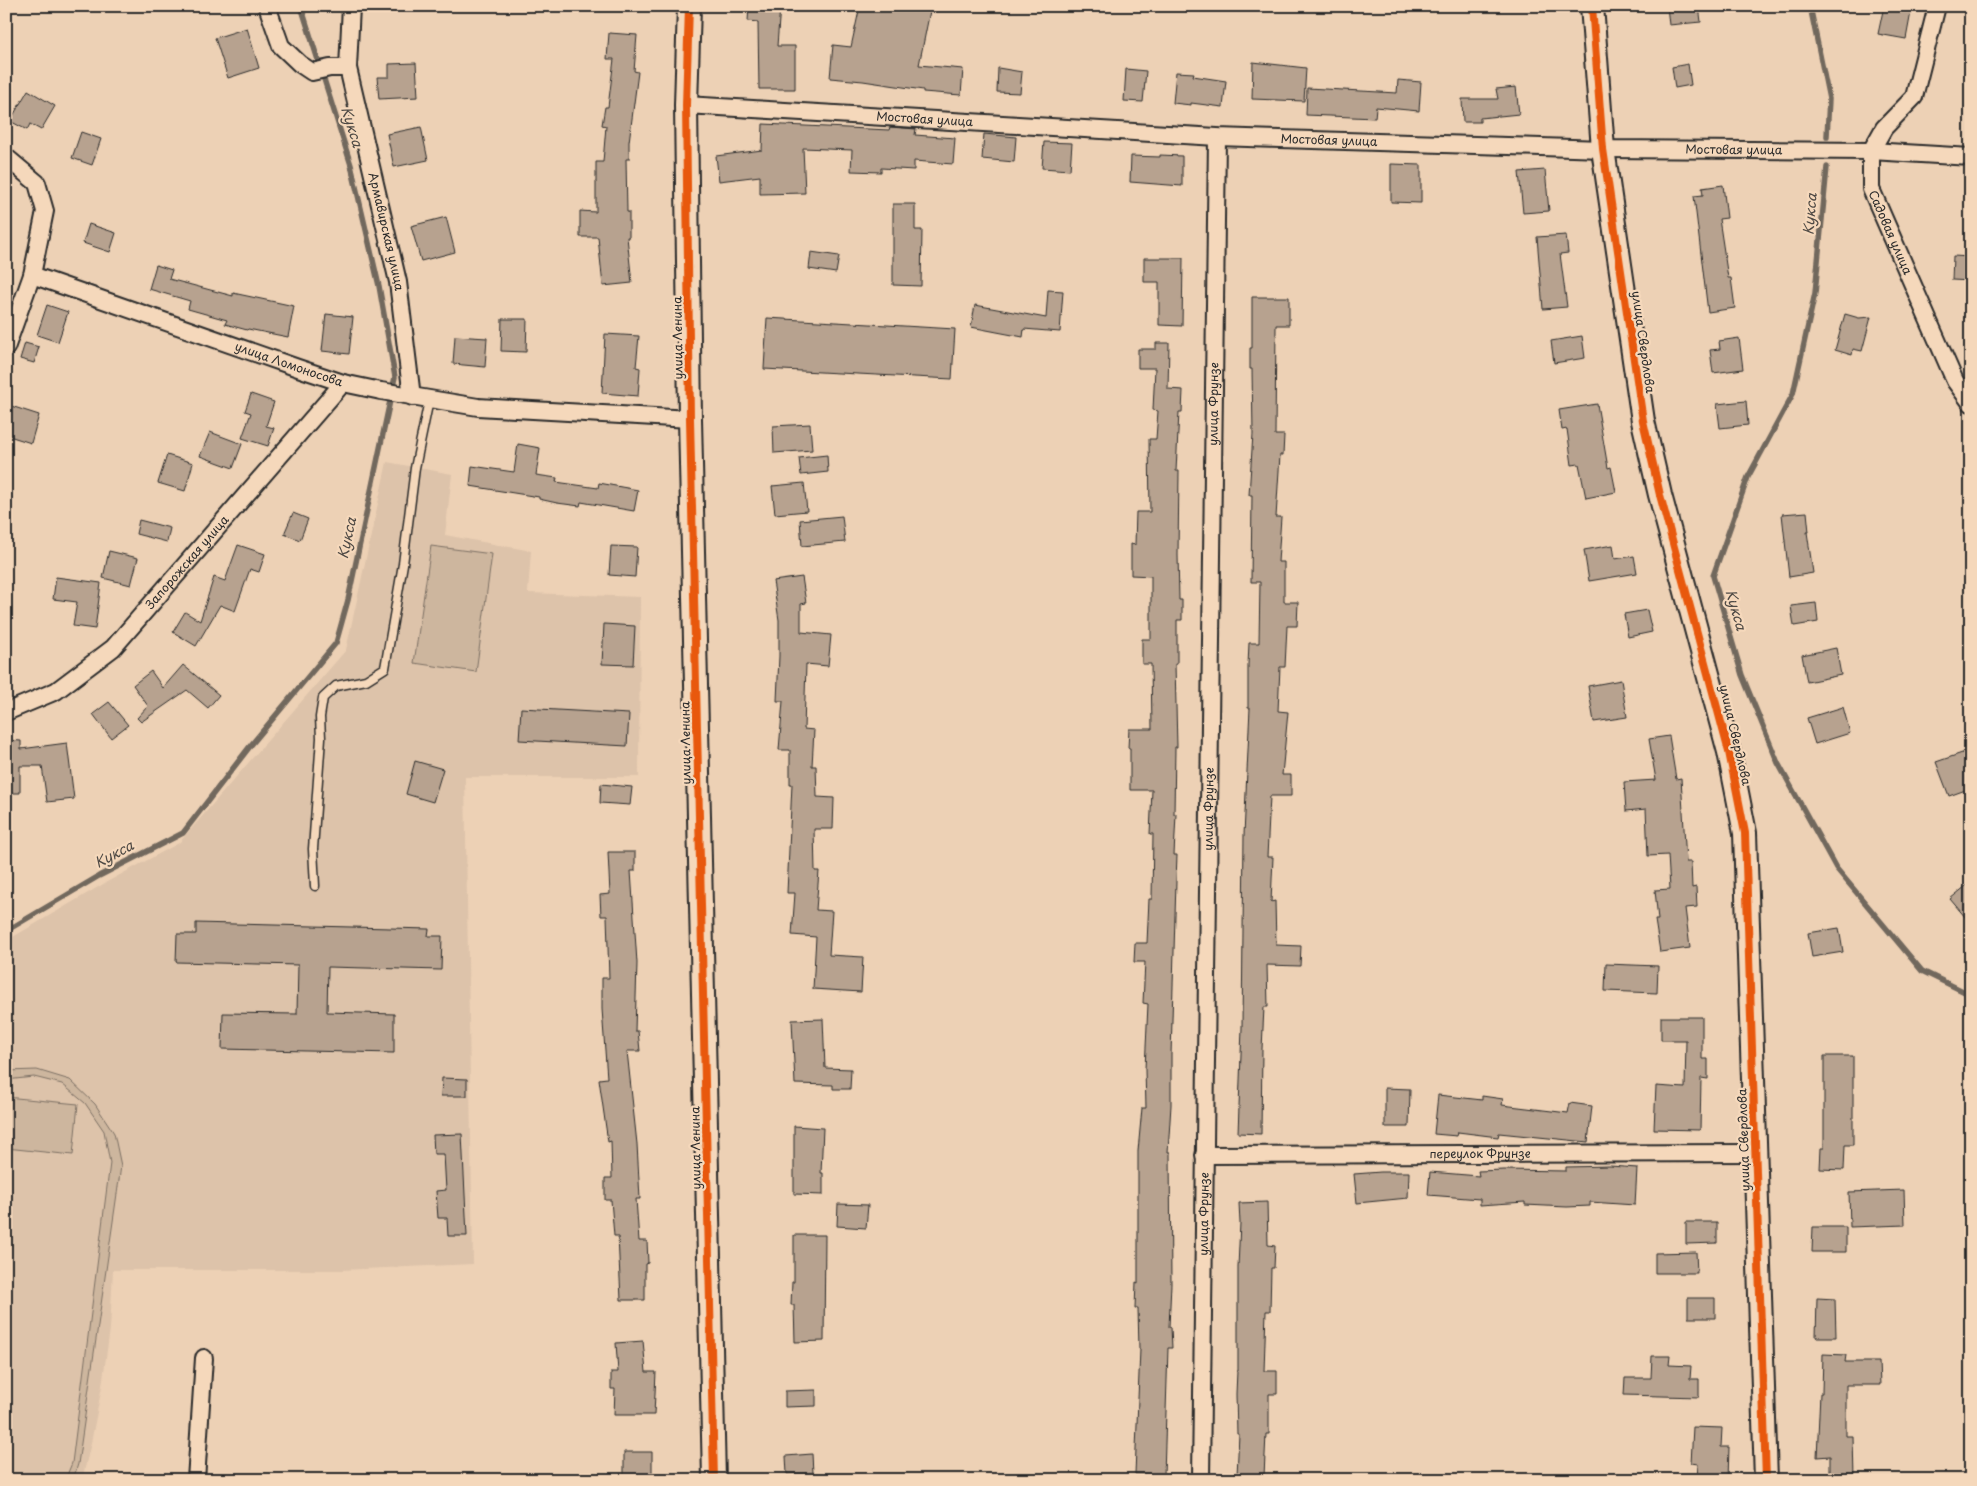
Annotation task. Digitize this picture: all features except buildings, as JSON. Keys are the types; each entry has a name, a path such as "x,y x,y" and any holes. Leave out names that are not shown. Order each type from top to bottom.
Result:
{"street":[{"path":"267,6 282,46 300,64 312,72 330,68 348,68"},
{"name":"Армавирская улица","path":"351,6 348,68 398,282 406,396"},
{"name":"улица Ленина","path":"689,6 686,105 690,419 714,1480"},
{"name":"улица Свердлова","path":"1592,6 1603,149 1643,421 1660,494 1730,752 1744,833 1766,1480"},
{"name":"Садовая улица","path":"1937,6 1914,97 1884,128 1871,151 1871,189 1955,381 1971,403"},
{"name":"Мостовая улица","path":"686,105 1217,137 1603,149 1871,151 1971,157"},
{"name":"улица Фрунзе","path":"1201,1480 1217,137"},
{"path":"6,156 37,183 45,212 32,275 6,348"},
{"name":"улица Ломоносова","path":"32,275 343,383 406,396 478,407 690,419"},
{"name":"Запорожская улица","path":"6,712 56,691 113,648 343,383"},
{"name":"переулок Фрунзе","path":"1204,1155 1756,1153"},
{"path":"196,1480 204,1358"}],"lane":[{"path":"314,886 313,849 321,738 320,717 323,698 336,686 366,680 384,668 403,564 415,468 429,400"}],"shaded area":[{"path":"387,462 452,474 445,535 531,551 528,593 640,597 639,777 465,777 473,1264 341,1270 113,1270 110,1329 102,1386 82,1480 6,1480 6,941 105,883 179,843 346,650"},
{"path":"431,546 492,554 476,672 414,663"},
{"path":"37,1070 70,1080 95,1104 114,1133 121,1166 78,1464 73,1480 65,1480 72,1463 110,1163 104,1131 85,1103 62,1084 34,1077 6,1080 6,1071"},
{"path":"6,1097 78,1104 73,1155 6,1148"}],"waterway":[{"name":"Кукса","path":"6,931 99,876 183,833 251,745 336,643 348,600 395,377 379,286 351,165 301,6"},
{"name":"Кукса","path":"1810,6 1829,99 1827,136"},
{"name":"Кукса","path":"1827,167 1815,293 1793,394 1748,477 1713,576 1742,675 1778,763 1836,868 1922,971 1971,995"}],"cycle path":[{"path":"689,6 686,105 690,419 714,1480"},
{"path":"1592,6 1603,149 1643,421 1660,495 1729,752 1745,833 1766,1480"}]}
